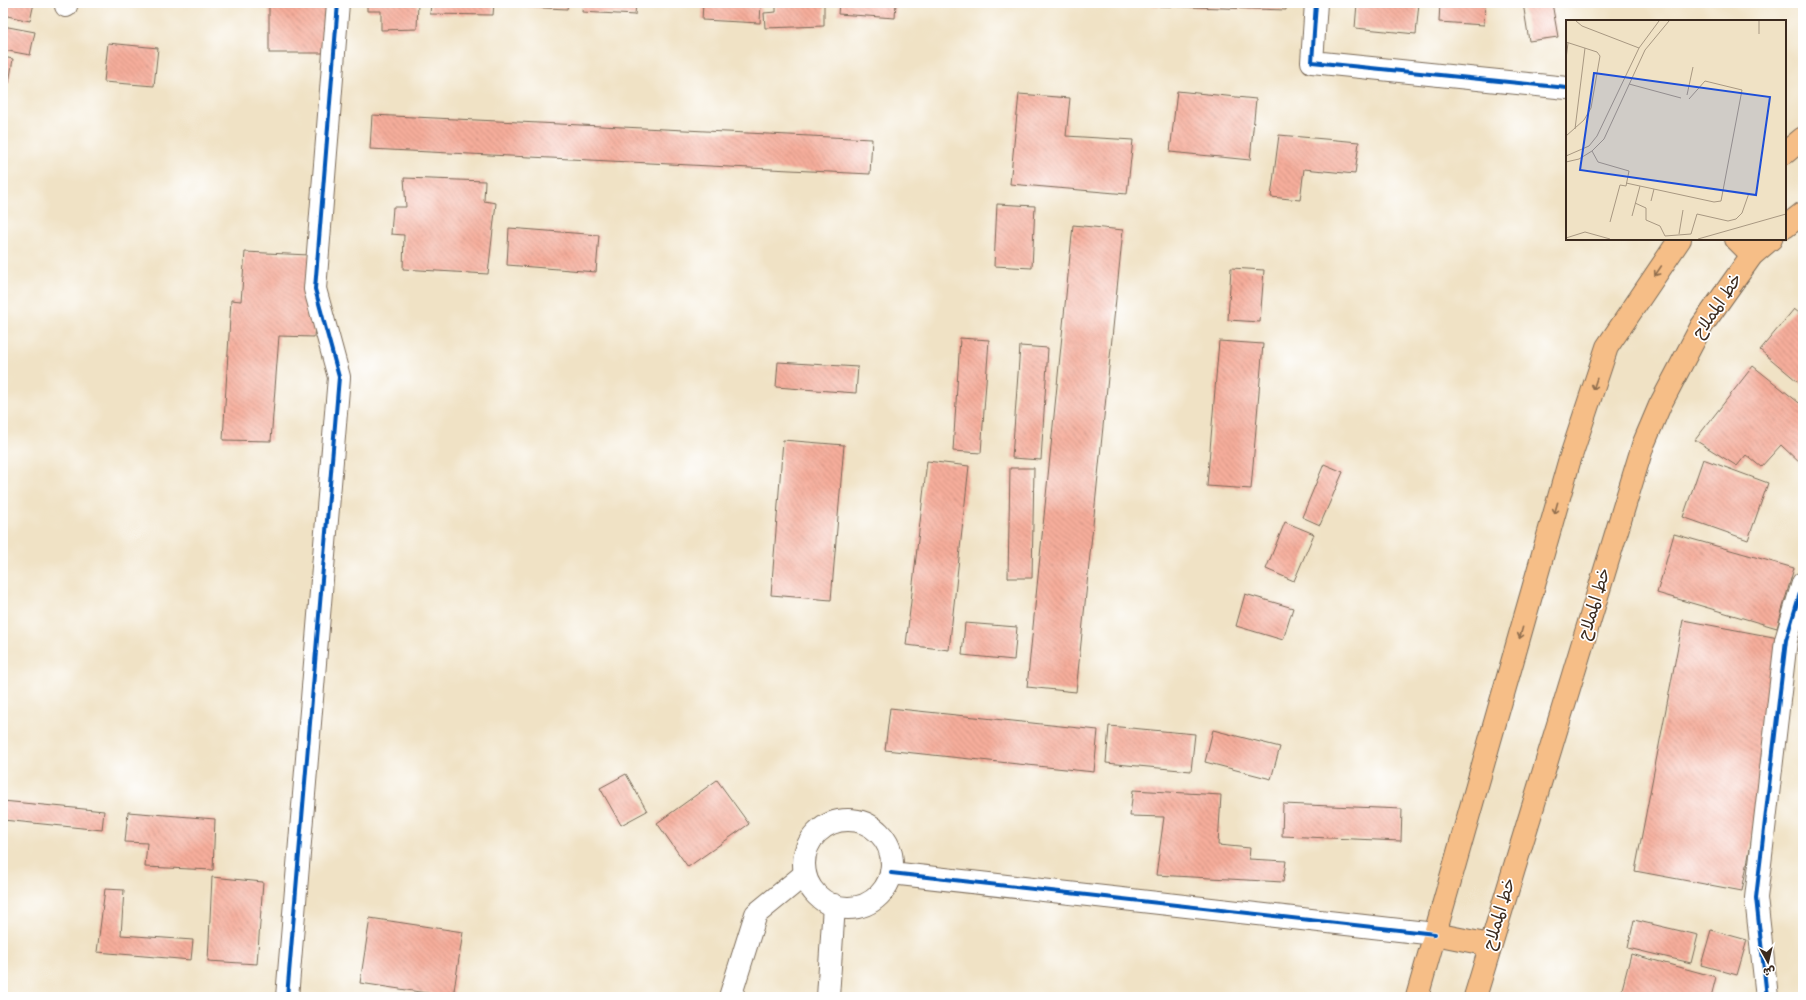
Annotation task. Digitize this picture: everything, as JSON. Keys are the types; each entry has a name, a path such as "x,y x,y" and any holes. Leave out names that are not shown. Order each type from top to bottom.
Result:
{"highway":[{"path":"1786,152 1803,138"},
{"path":"1786,226 1803,213"},
{"path":"1417,997 1569,462 1607,348 1679,240"},
{"path":"1737,240 1752,255"},
{"name":"خط المملاح","path":"1474,997 1643,445 1660,404 1690,346 1725,290 1752,255 1770,240"},
{"path":"1435,934 1490,945"}],"street":[{"path":"287,997 339,377 316,289 338,3"},
{"path":"1316,3 1312,62 1566,88"},
{"path":"1767,997 1756,898 1786,640 1803,583"},
{"path":"840,820 855,820 868,824 880,833 888,845 892,859 891,873 886,886 876,897 863,905 849,907 834,905 821,899 811,888 805,874 804,860 808,846 816,834 827,825 840,820"},
{"path":"891,873 1435,934"},
{"path":"730,997 756,914 805,874"},
{"path":"828,997 834,905"}],"building":[{"path":"3,3 34,3 30,21 3,15"},
{"path":"269,3 340,3 340,53 269,53"},
{"path":"367,3 418,3 417,29 381,30 381,11 367,11"},
{"path":"431,3 494,3 493,15 430,14"},
{"path":"527,3 568,3 567,9 526,7"},
{"path":"583,3 636,3 635,15 582,12"},
{"path":"703,3 761,3 760,23 702,20"},
{"path":"776,3 824,3 824,26 765,28 764,13 776,12"},
{"path":"839,3 896,3 895,18 838,14"},
{"path":"1128,3 1286,3 1286,10 1128,5"},
{"path":"1357,3 1419,3 1416,34 1355,28"},
{"path":"1440,3 1485,3 1484,25 1439,22"},
{"path":"1523,3 1552,3 1558,37 1529,41"},
{"path":"3,26 35,32 30,55 3,50"},
{"path":"108,43 158,48 154,86 104,82"},
{"path":"3,57 13,59 9,83 3,82"},
{"path":"1177,91 1256,99 1250,160 1170,152"},
{"path":"1019,94 1070,98 1066,136 1133,140 1127,194 1010,184"},
{"path":"372,115 872,139 870,174 370,149"},
{"path":"1279,135 1359,142 1355,174 1304,169 1300,200 1271,197"},
{"path":"404,178 485,181 484,201 496,203 488,274 403,269 404,235 391,234 393,207 406,207"},
{"path":"997,204 1035,206 1032,268 994,266"},
{"path":"1073,225 1123,230 1076,692 1027,687"},
{"path":"509,228 599,235 596,272 507,265"},
{"path":"245,252 309,255 320,268 314,337 279,336 271,441 223,440 231,300 241,301"},
{"path":"1231,268 1264,270 1260,322 1228,320"},
{"path":"1794,309 1803,316 1803,386 1760,350"},
{"path":"960,338 989,340 981,453 953,451"},
{"path":"1219,341 1263,344 1251,489 1207,486"},
{"path":"1020,346 1048,348 1041,460 1012,458"},
{"path":"778,362 858,367 856,393 776,387"},
{"path":"1753,366 1803,406 1803,466 1781,445 1761,467 1746,455 1737,466 1695,440"},
{"path":"783,440 844,445 831,600 771,595"},
{"path":"1703,459 1768,483 1748,540 1683,517"},
{"path":"927,461 969,466 949,650 906,645"},
{"path":"1324,464 1343,472 1320,525 1302,517"},
{"path":"1010,468 1034,468 1032,578 1008,578"},
{"path":"1285,522 1314,534 1294,581 1266,569"},
{"path":"1674,534 1794,568 1777,628 1657,593"},
{"path":"1245,594 1293,608 1283,640 1236,626"},
{"path":"1683,620 1789,640 1742,891 1635,871"},
{"path":"965,623 1017,627 1014,660 962,655"},
{"path":"890,708 1098,730 1094,772 885,750"},
{"path":"1109,726 1195,734 1191,771 1106,763"},
{"path":"1213,730 1280,747 1271,779 1205,762"},
{"path":"626,774 647,811 621,825 600,788"},
{"path":"717,780 749,824 688,867 657,823"},
{"path":"1133,790 1221,795 1218,845 1250,848 1249,859 1286,861 1283,882 1156,875 1164,817 1130,816"},
{"path":"3,801 104,811 102,830 3,820"},
{"path":"1283,804 1402,809 1401,841 1282,836"},
{"path":"128,812 215,819 213,870 145,867 147,843 125,842"},
{"path":"212,877 263,882 257,964 208,961"},
{"path":"105,889 124,890 121,935 193,940 191,960 97,952"},
{"path":"370,918 463,932 453,997 360,983"},
{"path":"1634,920 1698,935 1691,963 1628,948"},
{"path":"1711,930 1747,940 1737,975 1701,965"},
{"path":"1631,954 1716,977 1711,997 1620,997"}],"cycle path":[{"path":"287,997 339,377 315,289 338,3"},
{"path":"1316,3 1312,62 1566,88"},
{"path":"1767,997 1756,898 1786,640 1803,583"},
{"path":"891,873 1435,934"}]}
